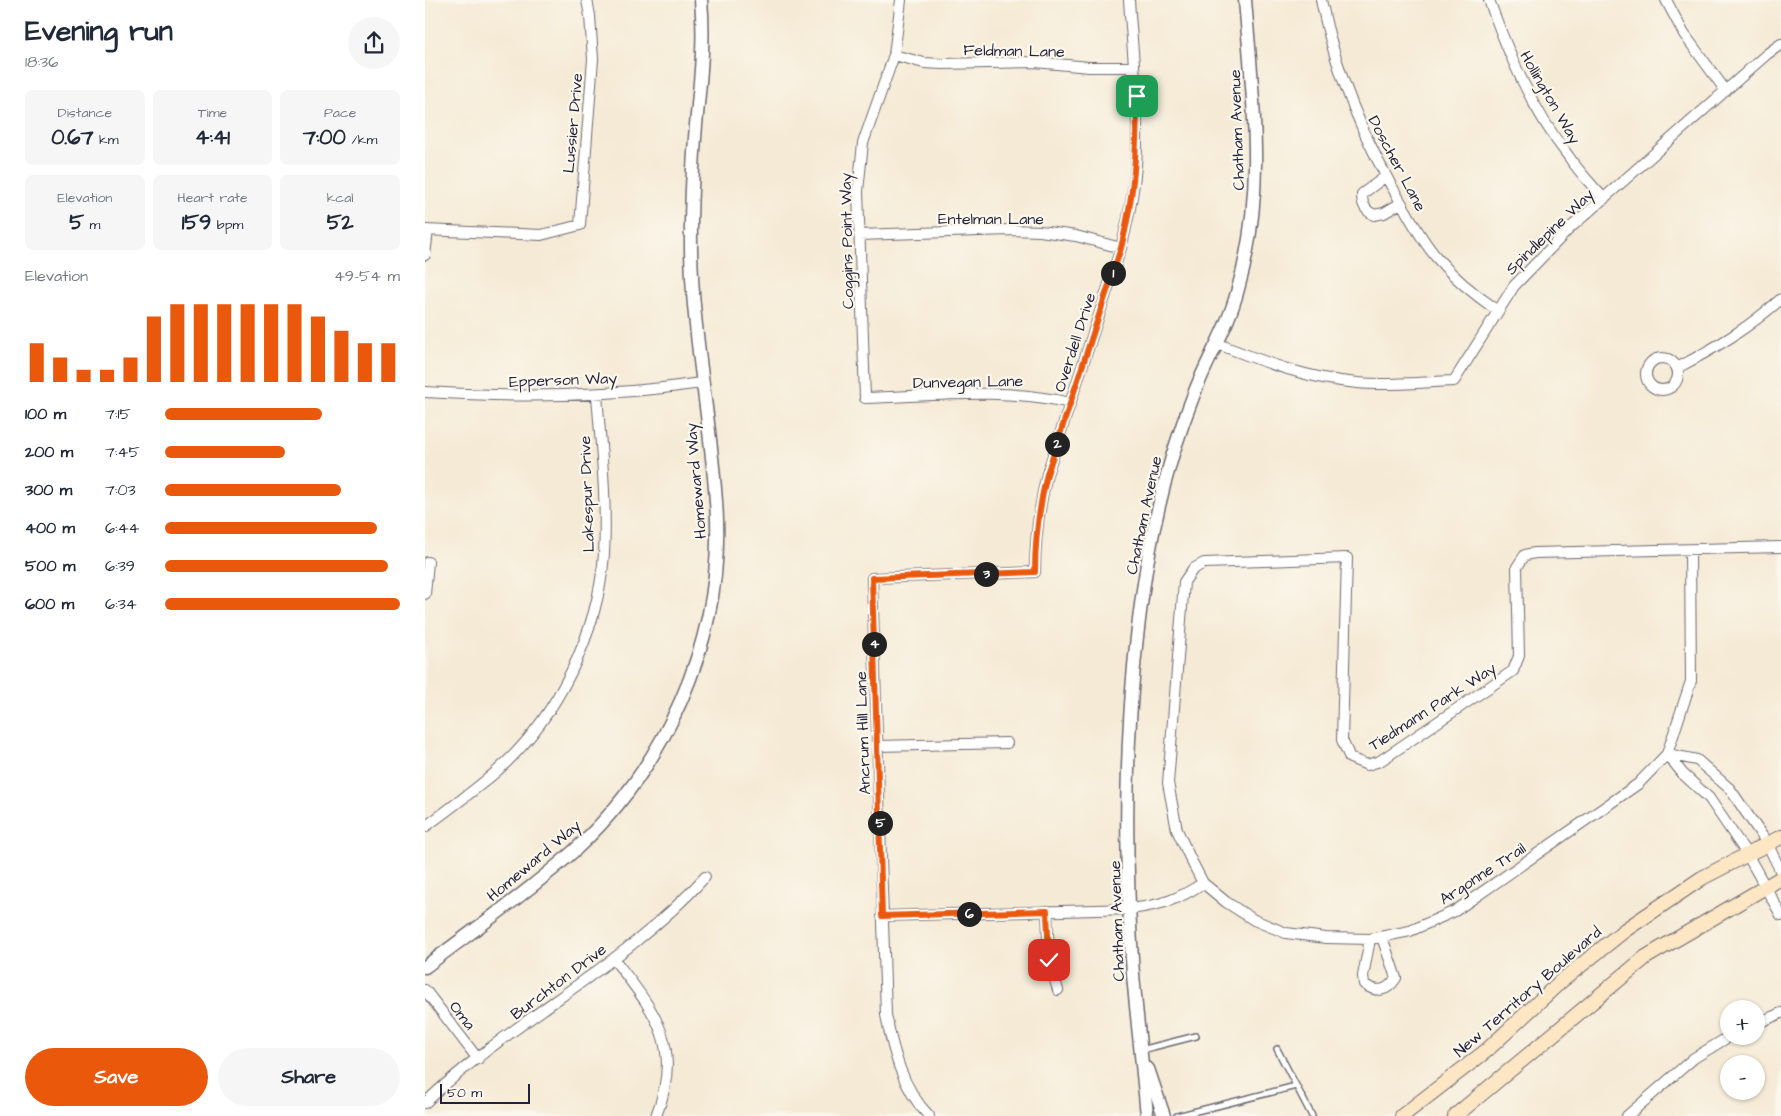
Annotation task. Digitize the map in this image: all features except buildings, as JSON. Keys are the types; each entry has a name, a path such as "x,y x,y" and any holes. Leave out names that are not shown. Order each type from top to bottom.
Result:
{"main road":[{"name":"New Territory Boulevard","path":"1402,1116 1486,1051 1560,982 1625,930 1702,878 1781,837"},
{"path":"1455,1116 1646,957 1781,878"}],"street":[{"name":"Lussier Drive","path":"427,230 524,235 558,232 580,225 593,59 587,0"},
{"name":"Homeward Way","path":"425,967 555,867 589,835 625,794 643,769 676,713 699,653 709,611 717,546 714,472 695,336 691,230 693,168 703,49 701,0"},
{"name":"Coggins Point Way","path":"865,398 858,191 863,143 894,55 900,20 901,0"},
{"name":"Overdell Drive","path":"872,578 1035,572 1035,538 1039,506 1121,248 1134,186 1137,143 1129,0"},
{"name":"Chatham Avenue","path":"1147,1116 1133,974 1130,909 1129,758 1134,666 1147,565 1162,489 1195,391 1227,326 1239,288 1250,240 1255,196 1256,145 1245,0"},
{"name":"Doscher Lane","path":"1321,0 1340,73 1358,120 1385,177 1436,257 1476,296 1497,310"},
{"name":"Hollington Way","path":"1489,0 1506,48 1527,92 1568,157 1603,199"},
{"path":"1666,0 1684,34 1725,90"},
{"name":"Spindlepine Way","path":"1218,344 1279,368 1319,378 1359,383 1454,381 1497,310 1514,286 1541,257 1725,90 1781,44"},
{"name":"Feldman Lane","path":"894,55 923,63 942,64 1035,62 1089,67 1134,67"},
{"path":"1385,177 1363,194 1362,204 1367,211 1374,215 1383,213 1401,203"},
{"path":"425,255 427,230"},
{"name":"Entelman Lane","path":"859,235 1009,230 1041,231 1076,236 1121,248"},
{"path":"1677,368 1723,345 1779,305"},
{"name":"Epperson Way","path":"425,392 529,397 597,395 701,382"},
{"name":"Dunvegan Lane","path":"865,398 1011,394 1040,396 1070,404"},
{"name":"Lakespur Drive","path":"425,827 498,770 517,751 557,697 585,639 593,612 603,556 603,482 597,395"},
{"name":"Tiedmann Park Way","path":"1193,569 1204,563 1347,558 1342,740 1350,758 1367,765 1380,761 1513,671 1519,656 1517,567 1525,555 1781,547"},
{"name":"Argonne Trail","path":"1193,569 1184,582 1168,783 1177,830 1203,883 1254,920 1287,933 1326,938 1370,939 1410,931 1455,911 1638,784 1667,754 1691,682 1690,550"},
{"path":"425,594 429,562"},
{"name":"Ancrum Hill Lane","path":"872,578 885,1015 895,1058 906,1083 929,1116"},
{"path":"877,746 1007,743"},
{"path":"1667,754 1697,760 1730,789 1767,844 1781,872"},
{"path":"1667,754 1683,774 1709,798 1747,854 1781,915"},
{"name":"Burchton Drive","path":"425,1103 478,1059 614,958 686,898 705,877"},
{"path":"882,916 1130,909 1161,905 1185,896 1203,883"},
{"path":"1047,911 1049,960 1058,990"},
{"path":"1370,939 1363,976 1364,984 1374,991 1383,991 1396,978 1382,937"},
{"path":"614,958 644,999 663,1034 668,1056 667,1076 663,1097 656,1116"},
{"name":"Oma","path":"425,990 478,1059"},
{"path":"1765,1020 1781,1014"},
{"path":"1632,1114 1694,1058 1720,1042"},
{"name":"Chatham Avenue","path":"1141,1050 1164,1116"}],"lane":[{"path":"1141,1050 1196,1036"},
{"path":"1277,1049 1312,1116"},
{"path":"1177,1116 1296,1086"}],"route":[{"path":"1049,960 1047,911 882,916 872,578 1035,572 1035,538 1039,506 1047,474 1121,248 1129,217 1134,186 1137,143 1137,96"}]}
